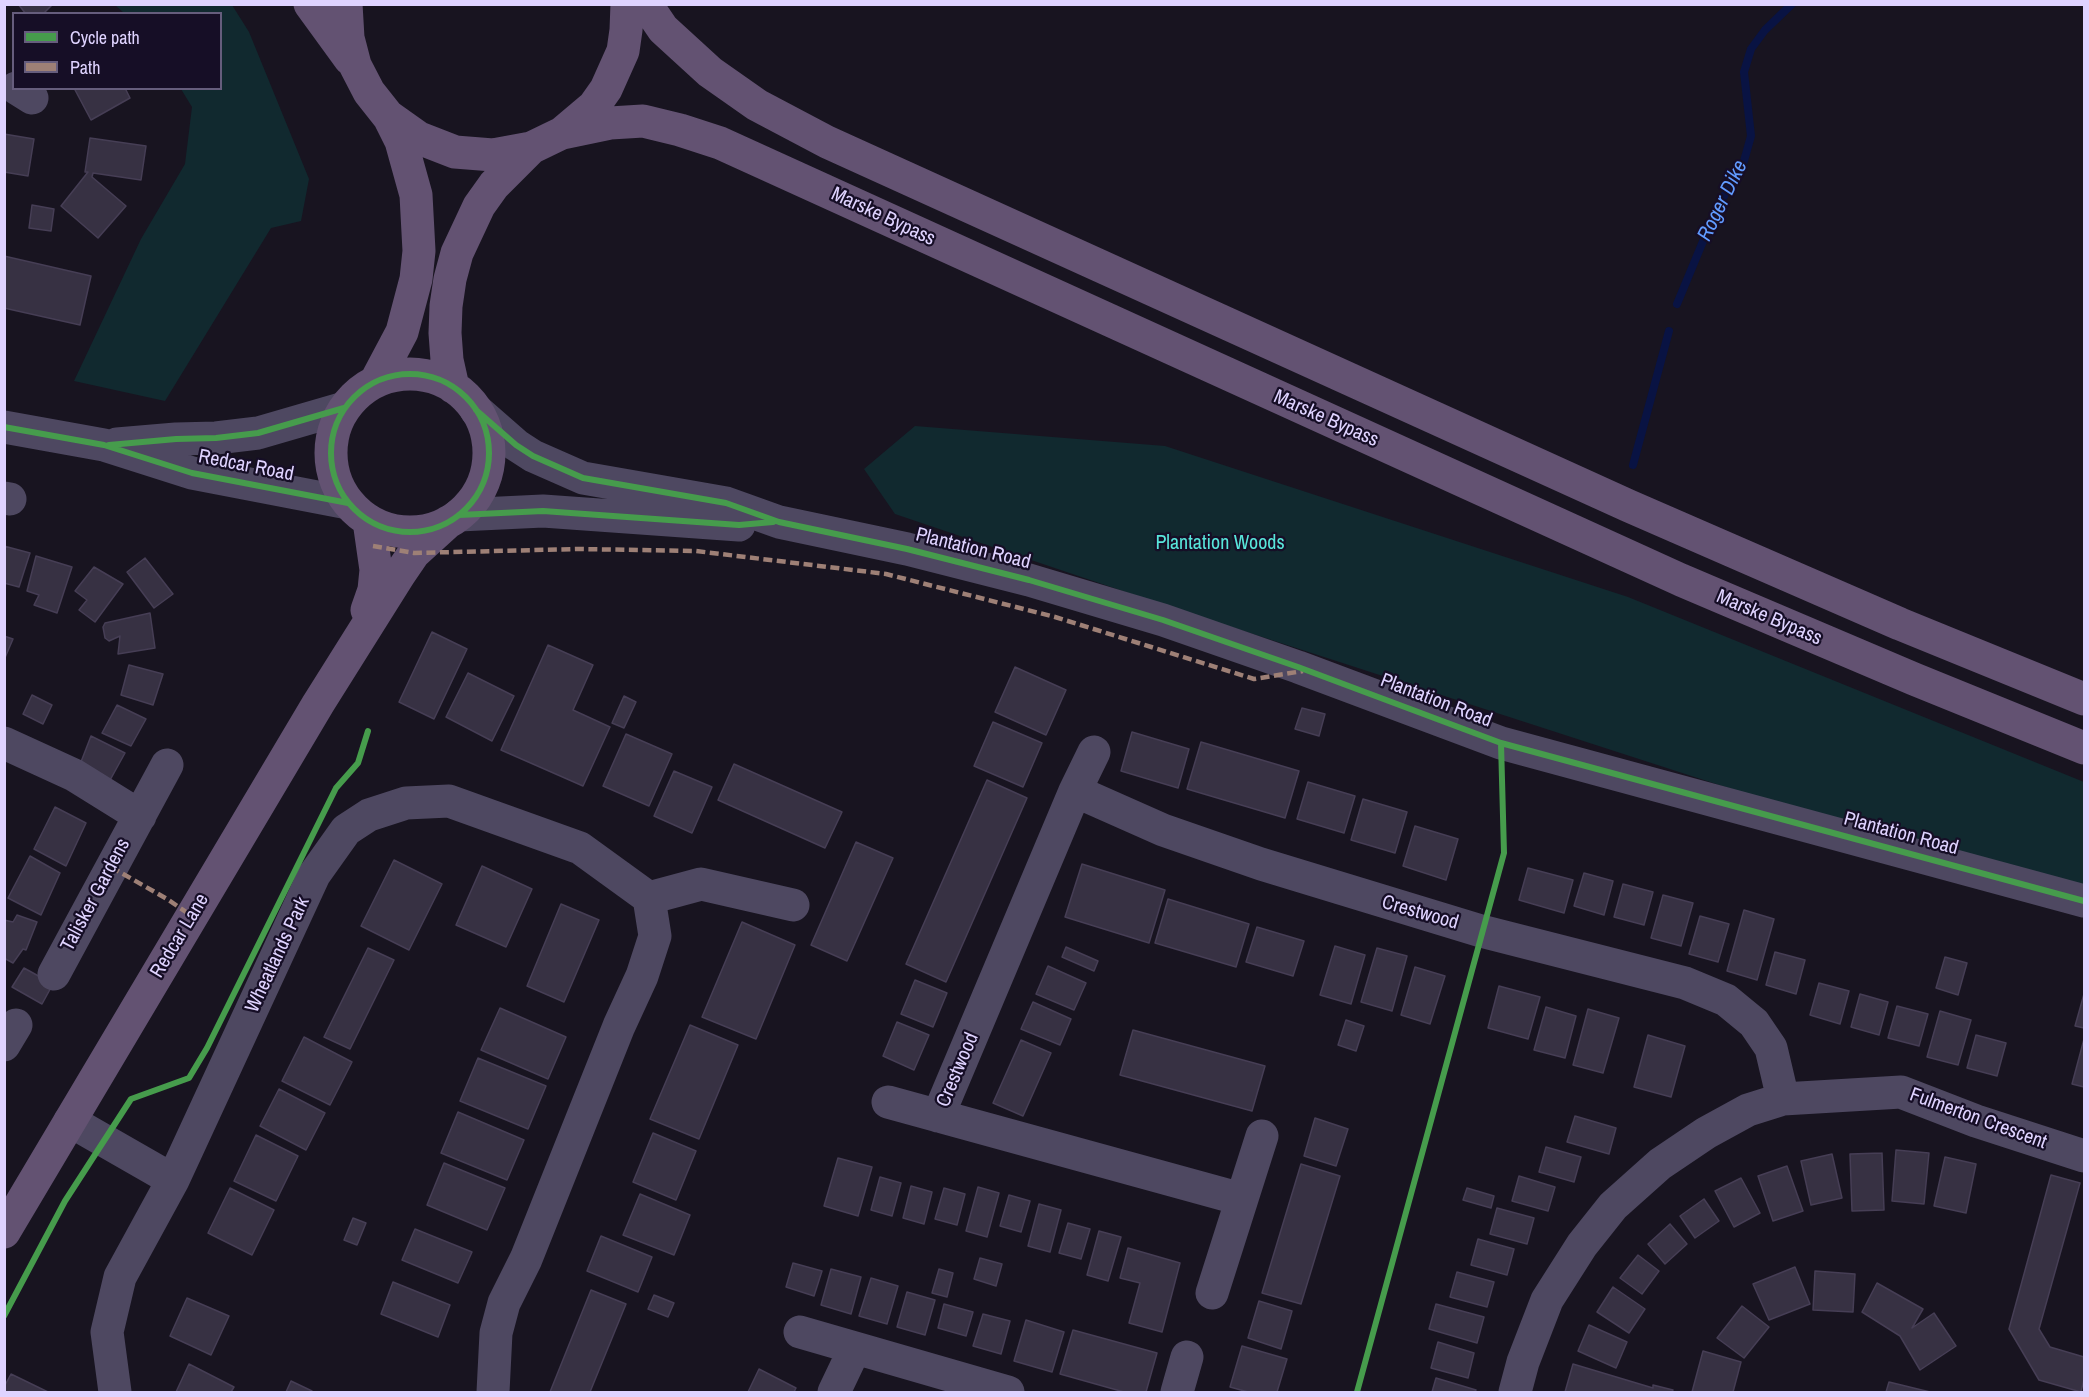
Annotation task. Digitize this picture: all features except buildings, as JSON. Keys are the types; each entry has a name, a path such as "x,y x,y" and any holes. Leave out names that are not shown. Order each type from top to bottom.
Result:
{"main road":[{"path":"310,4 355,66 369,92 388,116 404,150 416,195 419,251 416,279 402,332 376,381"},
{"path":"346,4 348,38 355,66"},
{"path":"388,116 419,138 455,152 493,155 531,148 562,133 579,121 606,89 623,51 627,4"},
{"path":"646,4 663,29 710,72 758,105 827,142 1640,511 1900,624 2085,699"},
{"name":"Marske Bypass","path":"562,133 610,123 643,122 680,130 720,143 1138,335 1682,580 1914,679 2085,748"},
{"path":"453,387 447,360 445,333 450,279 457,253 479,206 494,185 531,148"},
{"path":"402,374 429,376 453,387 466,397 484,425 488,441 488,458 486,474 480,489 470,503 453,518 432,528 400,531 384,527 359,512 336,481 330,456 333,431 344,408 359,392 376,381 402,374"},
{"name":"Redcar Lane","path":"358,641 374,590 376,570 359,512"},
{"name":"Redcar Lane","path":"4,1232 318,704 414,553 453,518"}],"street":[{"name":"Redcar Road","path":"104,445 258,433 344,408"},
{"name":"Plantation Road","path":"476,410 516,445 533,456 583,478 726,503 779,522 907,549 1029,580 1175,624 1501,743 2085,901"},
{"name":"Redcar Road","path":"4,427 104,445 192,473 359,512"},
{"name":"Plantation Road","path":"453,518 543,511 739,525 779,522"},
{"name":"Talisker Gardens","path":"4,743 74,776 140,816"},
{"name":"Crestwood","path":"938,1116 1075,791 1094,752"},
{"name":"Talisker Gardens","path":"54,974 167,765"},
{"name":"Crestwood","path":"1075,791 1164,830 1294,874 1481,931 1685,983 1726,1000 1754,1023 1771,1048 1783,1099"},
{"name":"Wheatlands Park","path":"115,1392 107,1332 120,1277 173,1180 314,875 346,830 369,815 406,803 449,801 580,848 649,898"},
{"path":"494,1392 496,1333 504,1303 526,1259 619,1026 642,976 655,936 649,898 701,884 793,905"},
{"name":"Fulmerton Crescent","path":"1515,1392 1523,1362 1547,1300 1582,1245 1613,1206 1660,1164 1706,1133 1748,1110 1783,1099 1901,1092 1976,1121 2085,1156"},
{"name":"Crestwood","path":"888,1102 1241,1199"},
{"path":"70,1121 173,1180"},
{"path":"1212,1293 1262,1136"},
{"path":"800,1332 1008,1392"},
{"path":"834,1392 855,1348"},
{"path":"1177,1392 1187,1357"}],"green space":[{"path":"115,5 232,5 249,32 309,179 301,221 271,228 165,401 74,381 141,239 185,164 192,107 182,90 222,90 222,12 123,12"},
{"name":"Plantation Woods","path":"915,426 1165,446 1628,597 2084,782 2084,888 1744,793 1182,611 895,514 864,469"}],"waterway":[{"name":"Roger Dike","path":"1677,304 1716,210 1744,161 1751,136 1744,72 1751,49 1765,30 1792,4"},
{"name":"Roger Dike","path":"1633,465 1669,331"}],"marked path":[{"path":"373,546 414,553 579,549 696,551 886,574 1055,617 1254,679 1303,671"},
{"path":"111,867 192,916"}],"cycle path":[{"path":"410,374 440,380 466,397 483,423 489,453 483,483 466,509 440,526 410,532 380,526 354,509 337,483 331,453 337,423 354,397 380,380 410,374"},
{"path":"109,445 258,433 344,408"},
{"path":"476,410 516,445 533,456 583,478 726,503 779,522 907,549 1029,580 1163,620 1298,667 1501,743 2084,901"},
{"path":"4,427 104,445 192,473 348,503"},
{"path":"459,515 543,511 739,525 773,522"},
{"path":"4,1316 65,1201 131,1099 189,1078 207,1048 336,788 358,763 368,731"},
{"path":"1357,1392 1504,853 1501,743"}]}
